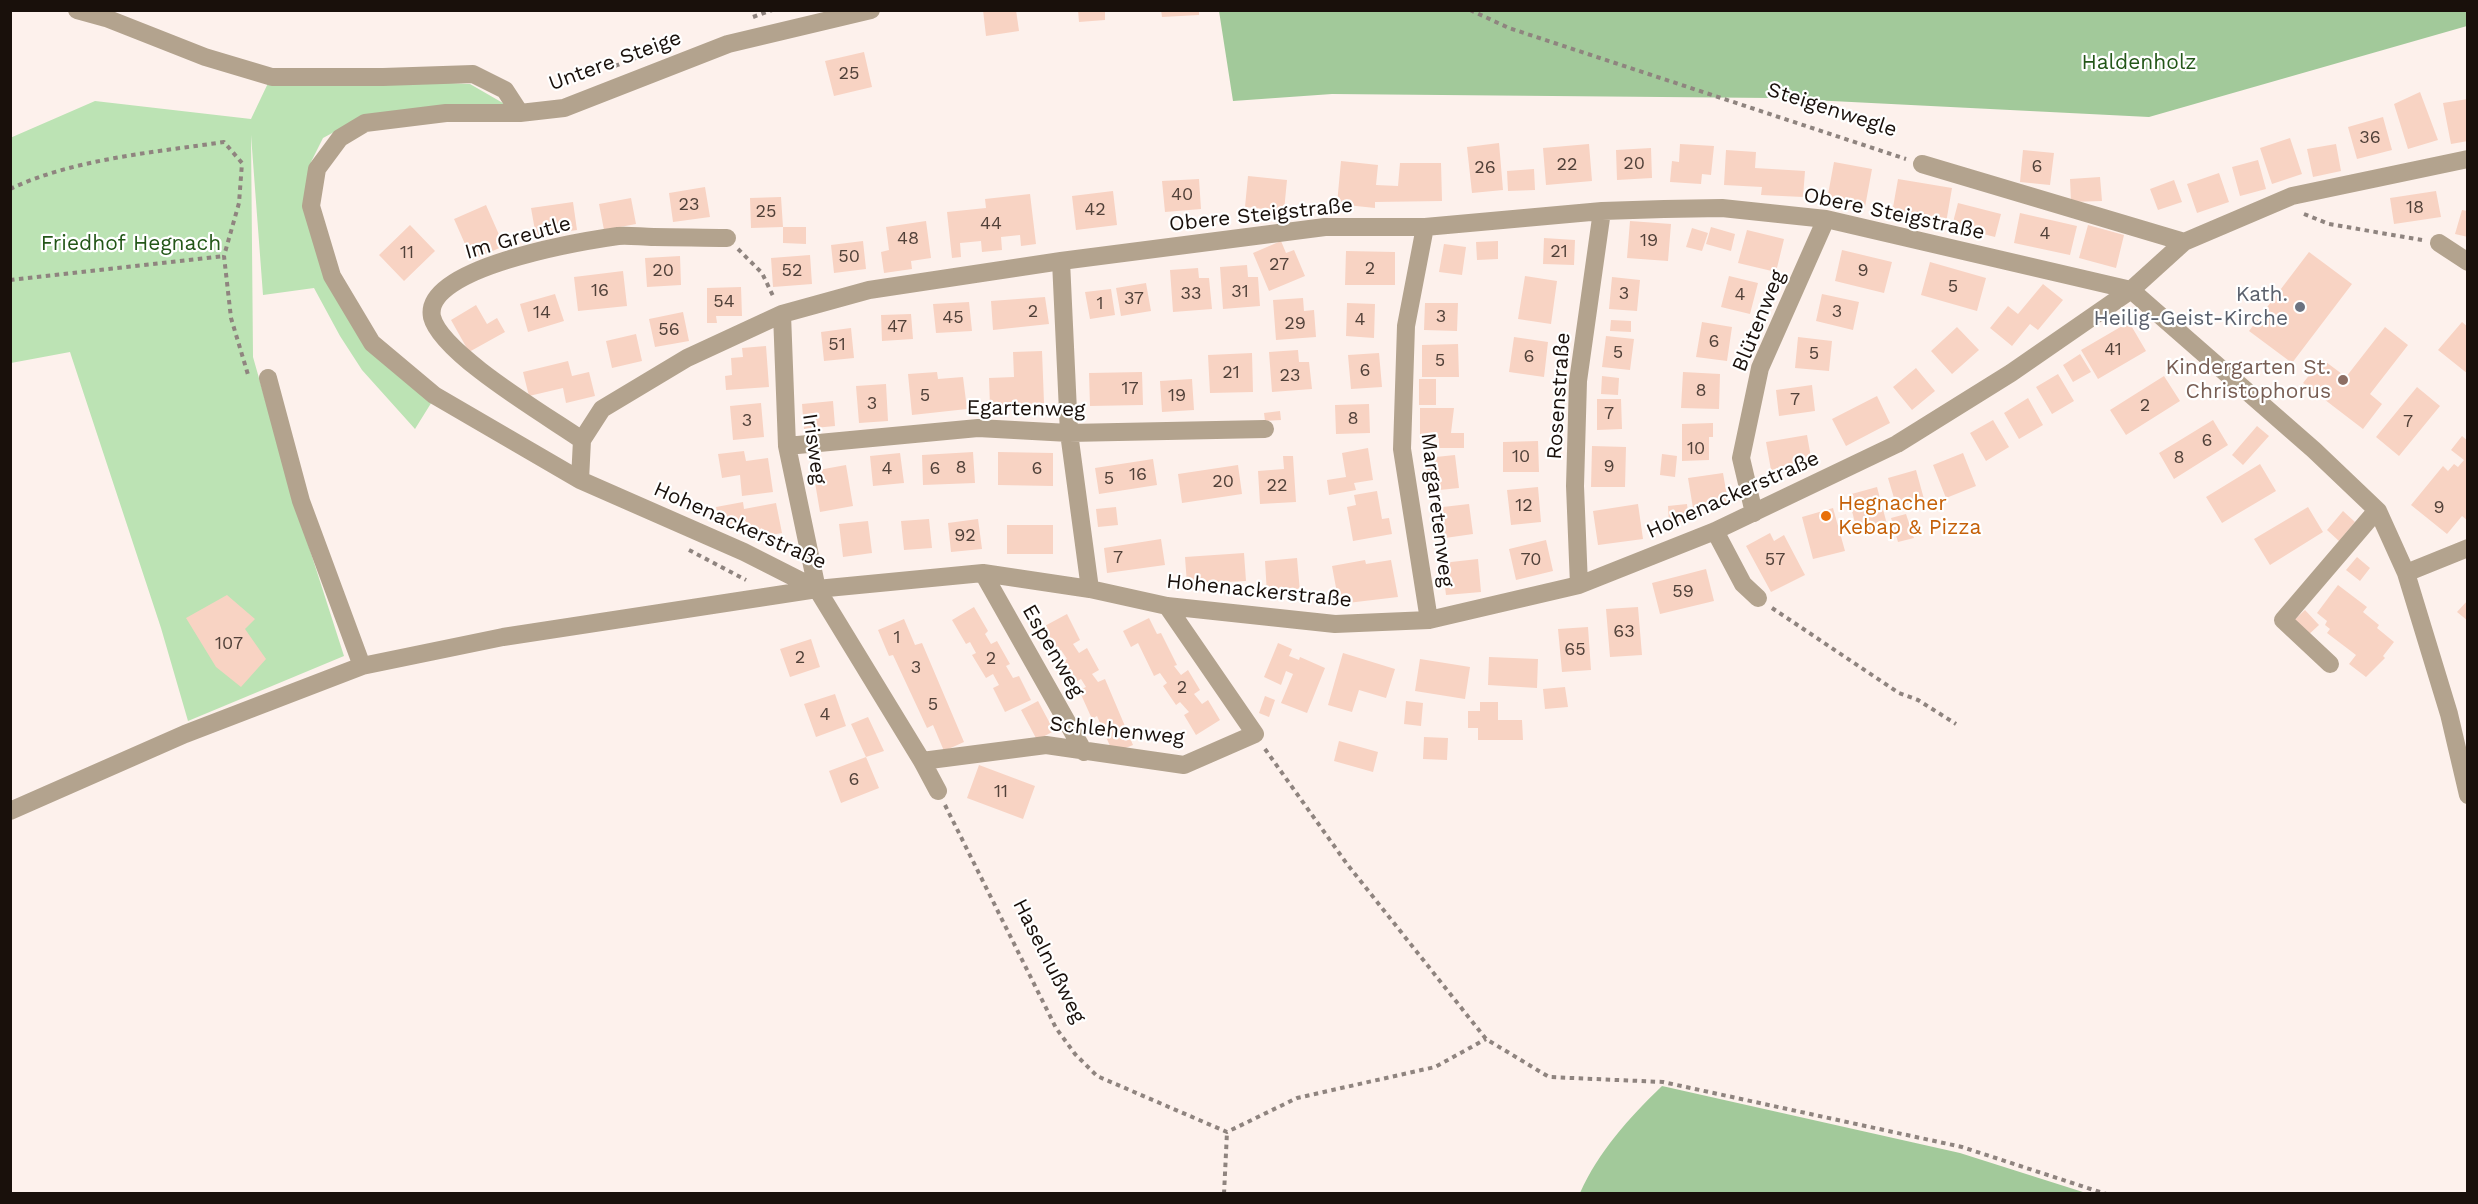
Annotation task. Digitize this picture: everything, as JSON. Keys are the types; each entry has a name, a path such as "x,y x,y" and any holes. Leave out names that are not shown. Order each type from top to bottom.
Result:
{"street":[{"path":"77,10 106,18 205,57 272,77 473,74 505,90 520,113"},
{"name":"Untere Steige","path":"317,169 340,138 365,123 446,113 520,113 564,108 728,44 871,10"},
{"name":"Hohenackerstraße","path":"317,169 311,206 332,276 372,343 434,395 580,480 744,552 818,589 983,573 1090,589 1167,606 1335,624 1429,620 1579,585 1715,531 1897,444 2011,373 2131,290 2184,242 2292,196 2468,159"},
{"path":"1922,164 2184,242"},
{"name":"Obere Steigstraße","path":"580,480 582,440 602,409 687,358 782,314 869,290 1061,261 1325,227 1425,227 1602,211 1722,208 1826,219 2131,290"},
{"name":"Rosenstraße","path":"1579,585 1575,486 1578,381 1602,211"},
{"name":"Blütenweg","path":"1754,513 1741,458 1760,368 1826,219"},
{"name":"Margaretenweg","path":"1425,227 1406,326 1402,449 1429,620"},
{"name":"Im Greutle","path":"582,440 483,373 446,341 432,316 436,297 455,281 478,268 540,251 619,236 727,238"},
{"path":"2439,243 2468,261"},
{"path":"1061,261 1069,433 1090,589"},
{"path":"2131,290 2314,450 2376,510 2406,573 2449,714 2468,795"},
{"name":"Irisweg","path":"782,314 787,446 818,589"},
{"path":"268,378 301,501 362,666"},
{"name":"Egartenweg","path":"787,446 978,428 1069,433 1265,429"},
{"path":"2330,664 2283,620 2376,510"},
{"path":"1715,531 1743,584 1758,598"},
{"path":"2406,573 2468,548"},
{"name":"Espenweg","path":"983,573 1084,752"},
{"path":"10,811 185,734 362,666 503,637 818,589 938,791"},
{"path":"1167,606 1255,734"},
{"name":"Schlehenweg","path":"922,761 1046,745 1184,765 1255,734"}],"path":[{"name":"Steigenwegle","path":"1470,10 1509,28 1922,164"},
{"path":"10,189 32,178 120,158 225,142 242,163 239,203 224,256 231,318 251,383 268,378"},
{"path":"2275,202 2329,224 2439,243"},
{"path":"727,238 762,273 782,314"},
{"path":"10,280 224,256"},
{"path":"1758,598 1899,693 1918,700 1956,724"},
{"path":"1255,734 1347,864 1486,1039 1549,1077 1663,1082 1962,1147 2106,1194"},
{"name":"Haselnußweg","path":"938,791 1056,1028 1075,1054 1097,1076 1227,1132"},
{"path":"1224,1194 1227,1132 1297,1098 1435,1067 1486,1039"}],"green space":[{"name":"Haldenholz","path":"2467,10 2467,26 2149,117 1772,98 1332,94 1233,101 1219,11"},
{"name":"Friedhof Hegnach","path":"270,79 384,80 470,84 515,110 360,118 323,138 311,162 304,210 338,302 433,400 415,429 362,370 340,336 314,288 263,295 251,135 253,357 291,491 344,656 188,721 161,628 70,352 11,363 10,138 95,101 251,119"},
{"path":"1662,1086 1960,1153 2086,1193 1580,1193 1605,1149"}],"building":[{"path":"983,10 1016,10 1019,31 986,36"},
{"path":"1078,10 1105,10 1105,20 1079,22"},
{"path":"1161,10 1199,10 1199,15 1162,17"},
{"path":"864,52 872,87 834,96 825,61"},
{"path":"2420,92 2438,140 2408,149 2394,104"},
{"path":"2468,99 2468,141 2451,144 2443,103"},
{"path":"2383,117 2392,150 2357,159 2348,127"},
{"path":"2290,138 2302,174 2272,184 2260,148"},
{"path":"1499,143 1503,190 1472,193 1467,147"},
{"path":"1589,144 1592,181 1546,185 1543,148"},
{"path":"1680,144 1714,146 1711,175 1702,174 1701,184 1670,182 1672,161 1679,162"},
{"path":"2336,144 2341,171 2313,177 2307,149"},
{"path":"1651,148 1652,178 1617,180 1616,150"},
{"path":"1726,150 1756,152 1755,168 1805,171 1803,197 1761,195 1762,187 1724,185"},
{"path":"2023,150 2054,153 2050,185 2020,182"},
{"path":"2258,160 2266,189 2240,196 2232,167"},
{"path":"1341,161 1378,165 1376,185 1398,186 1400,163 1441,163 1442,201 1375,202 1375,208 1337,204"},
{"path":"1834,162 1872,169 1865,207 1827,200"},
{"path":"1534,169 1535,190 1508,191 1507,171"},
{"path":"2219,173 2229,202 2197,213 2187,184"},
{"path":"1248,176 1287,180 1284,211 1245,207"},
{"path":"2100,177 2102,201 2071,202 2070,179"},
{"path":"1199,179 1201,209 1165,212 1162,181"},
{"path":"1898,179 1952,188 1946,223 1892,213"},
{"path":"2174,180 2182,202 2158,210 2150,189"},
{"path":"705,187 710,217 673,222 669,193"},
{"path":"1113,191 1117,225 1076,230 1072,196"},
{"path":"2436,191 2441,217 2394,224 2390,198"},
{"path":"1030,194 1036,244 1021,246 1020,235 1001,237 1002,250 982,252 981,241 960,243 961,257 952,258 947,212 986,208 985,199"},
{"path":"781,197 783,227 751,228 750,198"},
{"path":"631,198 636,224 604,230 599,204"},
{"path":"573,202 577,230 536,236 531,208"},
{"path":"1958,203 2001,214 1995,237 1952,226"},
{"path":"486,205 504,246 472,260 454,219"},
{"path":"2462,210 2468,211 2468,237 2455,234"},
{"path":"2020,213 2077,226 2070,255 2014,243"},
{"path":"926,221 931,258 911,261 912,269 884,273 881,252 889,250 886,227"},
{"path":"1630,221 1671,224 1668,261 1627,258"},
{"path":"410,225 435,251 404,281 379,255"},
{"path":"2088,225 2124,235 2116,268 2079,258"},
{"path":"783,227 806,227 806,244 783,243"},
{"path":"1711,227 1735,234 1731,251 1706,244"},
{"path":"1692,228 1708,233 1702,251 1686,247"},
{"path":"1747,230 1784,239 1776,272 1738,263"},
{"path":"1544,238 1575,240 1574,265 1543,264"},
{"path":"863,241 866,269 834,273 831,245"},
{"path":"1281,241 1286,253 1294,250 1305,276 1269,291 1253,253"},
{"path":"1498,241 1498,259 1477,260 1476,242"},
{"path":"1444,244 1466,247 1462,275 1439,272"},
{"path":"1842,250 1892,262 1884,293 1835,281"},
{"path":"1346,251 1395,252 1395,285 1345,285"},
{"name":"Kath. Heilig-Geist-Kirche","path":"2309,252 2352,284 2292,363 2249,331"},
{"path":"810,255 812,284 773,287 771,258"},
{"path":"680,256 681,285 647,287 645,258"},
{"path":"1930,262 1986,278 1977,311 1921,295"},
{"path":"1247,265 1248,277 1258,277 1260,306 1223,309 1220,267"},
{"path":"1198,268 1199,278 1209,278 1212,309 1173,312 1170,270"},
{"path":"623,271 627,306 578,311 574,277"},
{"path":"1525,276 1557,281 1551,324 1518,319"},
{"path":"1729,276 1758,283 1750,314 1721,307"},
{"path":"1612,277 1640,280 1637,311 1609,309"},
{"path":"1146,283 1151,311 1121,316 1116,288"},
{"path":"2043,284 2063,300 2038,330 2030,324 2012,346 1990,328 2008,306 2018,314"},
{"path":"741,287 742,316 716,316 717,323 707,323 707,288"},
{"path":"1111,289 1115,315 1090,319 1085,292"},
{"path":"555,294 564,321 528,332 520,304"},
{"path":"1822,294 1859,302 1853,330 1816,321"},
{"path":"1045,297 1049,324 993,330 991,301"},
{"path":"1303,298 1304,311 1314,310 1316,337 1276,340 1273,300"},
{"path":"969,302 972,331 936,333 933,304"},
{"path":"1347,303 1375,304 1374,338 1346,336"},
{"path":"1425,303 1458,303 1457,331 1424,330"},
{"path":"476,305 487,324 497,318 505,332 469,352 451,320"},
{"path":"683,312 689,341 655,347 649,319"},
{"path":"911,314 913,339 882,341 881,315"},
{"path":"1611,320 1631,321 1631,332 1610,331"},
{"path":"1702,322 1732,327 1727,361 1696,357"},
{"path":"2129,322 2146,351 2098,379 2081,350"},
{"path":"2462,322 2468,327 2468,374 2438,350"},
{"path":"1957,327 1979,350 1952,374 1931,351"},
{"name":"Kindergarten St. Christophorus","path":"2385,327 2408,345 2370,394 2382,404 2363,429 2303,383 2322,359 2346,377"},
{"path":"851,328 854,358 824,361 821,332"},
{"path":"636,334 642,361 612,368 606,341"},
{"path":"1606,336 1634,339 1630,370 1602,367"},
{"path":"1514,337 1548,342 1544,377 1509,372"},
{"path":"1798,337 1832,341 1829,371 1795,368"},
{"path":"1458,344 1459,377 1422,377 1422,345"},
{"path":"766,346 769,387 726,390 725,376 732,375 731,358 743,357 742,348"},
{"path":"1298,350 1299,362 1309,362 1312,389 1272,392 1269,352"},
{"path":"1042,351 1044,403 990,406 989,378 1014,377 1013,352"},
{"path":"1252,353 1253,392 1210,393 1208,355"},
{"path":"1379,353 1382,387 1351,389 1348,355"},
{"path":"2080,354 2091,372 2073,382 2063,365"},
{"path":"568,361 572,376 589,372 595,396 566,403 563,388 529,396 523,372"},
{"path":"1916,368 1935,391 1912,410 1893,387"},
{"path":"937,372 938,379 963,377 967,409 912,415 908,374"},
{"path":"1142,372 1143,405 1090,406 1089,373"},
{"path":"1683,372 1720,374 1719,409 1681,408"},
{"path":"2058,374 2074,401 2052,414 2036,387"},
{"path":"1602,376 1619,378 1618,395 1601,394"},
{"path":"2164,376 2180,401 2126,435 2110,410"},
{"path":"1192,379 1194,410 1162,412 1160,381"},
{"path":"1419,379 1436,379 1436,405 1419,405"},
{"path":"886,384 888,421 859,423 856,386"},
{"path":"1812,385 1815,411 1779,416 1776,390"},
{"path":"2417,387 2440,406 2399,456 2376,437"},
{"path":"1877,396 1890,423 1846,446 1832,419"},
{"path":"2028,398 2043,425 2019,439 2004,413"},
{"path":"1597,399 1621,399 1622,429 1597,430"},
{"path":"833,401 835,426 804,429 802,404"},
{"path":"761,403 764,437 733,440 730,406"},
{"path":"1369,404 1370,433 1336,434 1335,405"},
{"path":"1420,408 1454,408 1451,433 1464,433 1464,448 1439,448 1439,438 1420,438"},
{"path":"1280,411 1281,420 1265,421 1264,413"},
{"path":"1993,420 2009,447 1986,461 1970,433"},
{"path":"2213,420 2228,445 2174,479 2159,453"},
{"path":"1713,423 1713,437 1709,437 1709,460 1682,461 1682,424"},
{"path":"2257,426 2269,436 2243,465 2232,455"},
{"path":"1807,435 1812,463 1771,470 1766,442"},
{"path":"2462,436 2468,441 2468,521 2462,516 2447,534 2411,505 2443,466 2448,471 2454,464 2458,467 2464,460 2451,450"},
{"path":"1538,441 1539,472 1503,472 1503,442"},
{"path":"1592,446 1626,447 1625,487 1591,487"},
{"path":"1368,448 1373,480 1354,483 1356,490 1329,495 1327,480 1346,477 1342,453"},
{"path":"744,451 746,461 768,458 773,492 742,496 740,475 722,478 718,454"},
{"path":"973,452 975,483 923,485 922,455"},
{"path":"998,452 1053,453 1053,486 998,485"},
{"path":"900,453 904,483 873,486 870,456"},
{"path":"1963,453 1976,486 1946,498 1933,465"},
{"path":"1662,454 1677,456 1675,477 1660,475"},
{"path":"1455,455 1459,488 1430,491 1426,458"},
{"path":"1283,456 1293,456 1296,502 1260,504 1258,471 1284,469"},
{"path":"1153,459 1157,485 1099,494 1095,468"},
{"path":"2260,464 2276,491 2222,523 2206,497"},
{"path":"846,465 853,506 820,512 813,471"},
{"path":"1238,465 1242,494 1182,503 1178,474"},
{"path":"1916,470 1924,499 1897,508 1888,478"},
{"path":"1723,473 1728,502 1693,508 1688,478"},
{"path":"1538,487 1541,522 1511,525 1507,490"},
{"path":"1877,487 1888,528 1858,535 1848,495"},
{"path":"1377,491 1382,519 1389,518 1392,534 1353,541 1347,507 1356,505 1354,495"},
{"path":"743,502 744,509 776,503 782,533 750,539 746,521 720,526 716,507"},
{"path":"1469,504 1473,534 1438,539 1434,508"},
{"path":"1638,504 1643,539 1598,545 1593,511"},
{"path":"1687,504 1689,521 1669,523 1668,506"},
{"path":"1116,507 1118,525 1098,527 1096,509"},
{"path":"2308,507 2323,532 2270,565 2254,539"},
{"path":"1833,508 1845,551 1813,559 1802,517"},
{"path":"2343,511 2355,522 2339,541 2327,530"},
{"path":"1906,514 1914,538 1898,542 1891,518"},
{"path":"929,519 932,548 904,550 901,521"},
{"path":"978,519 982,549 951,552 948,523"},
{"path":"868,521 872,553 843,557 839,524"},
{"path":"1007,525 1053,525 1053,554 1007,554"},
{"path":"1770,533 1774,541 1784,535 1805,575 1771,592 1746,546"},
{"path":"1161,539 1165,565 1107,573 1104,548"},
{"path":"1546,540 1553,571 1516,580 1509,549"},
{"path":"1244,553 1246,581 1187,584 1185,557"},
{"path":"2357,557 2370,568 2360,581 2346,570"},
{"path":"1297,558 1300,592 1267,594 1265,561"},
{"path":"1478,559 1481,592 1446,595 1442,563"},
{"path":"1365,560 1366,564 1391,560 1398,597 1339,604 1332,566"},
{"path":"1706,569 1714,601 1660,614 1652,583"},
{"path":"2338,585 2367,607 2363,612 2394,642 2383,656 2385,658 2366,677 2349,664 2356,655 2327,633 2330,629 2325,625 2327,621 2317,613"},
{"path":"227,595 255,619 245,629 266,659 241,687 216,667 186,618"},
{"path":"2468,600 2468,621 2457,612"},
{"path":"974,607 988,631 985,634 991,644 997,641 1010,664 1006,666 1013,678 1019,676 1031,700 1005,712 993,688 999,685 993,674 986,678 972,655 976,653 970,642 966,644 952,620"},
{"path":"1638,607 1642,655 1610,657 1606,609"},
{"path":"2305,610 2319,625 2306,637 2292,622"},
{"path":"1067,614 1080,640 1073,644 1079,653 1087,648 1099,670 1092,674 1098,682 1105,679 1133,745 1113,753 1097,716 1092,719 1079,690 1086,687 1081,679 1074,683 1063,661 1067,659 1061,650 1054,653 1041,628"},
{"path":"1149,618 1157,634 1161,633 1177,665 1174,666 1181,675 1188,670 1200,690 1194,694 1202,704 1208,700 1220,720 1196,735 1184,715 1189,712 1180,702 1176,705 1163,686 1167,683 1160,673 1154,676 1138,643 1131,647 1123,631"},
{"path":"904,619 915,645 922,643 964,742 944,751 933,725 927,728 893,655 889,656 878,630"},
{"path":"1588,627 1591,670 1562,672 1558,629"},
{"path":"811,639 820,667 790,677 780,649"},
{"path":"1278,643 1292,649 1289,656 1299,660 1300,657 1325,668 1307,713 1281,703 1293,674 1286,671 1281,685 1264,677"},
{"path":"1343,653 1395,669 1386,698 1359,690 1352,712 1328,705"},
{"path":"1489,657 1538,659 1537,688 1488,685"},
{"path":"1420,659 1470,667 1465,699 1415,691"},
{"path":"1565,687 1568,707 1545,709 1543,689"},
{"path":"835,694 846,726 816,737 804,704"},
{"path":"1265,696 1275,700 1269,717 1259,713"},
{"path":"1038,701 1054,731 1037,740 1021,710"},
{"path":"1406,701 1423,703 1421,726 1404,724"},
{"path":"1480,702 1498,702 1498,720 1522,720 1523,740 1478,740 1478,728 1468,728 1468,711 1480,711"},
{"path":"868,717 884,751 866,757 851,724"},
{"path":"1424,737 1448,738 1447,760 1423,759"},
{"path":"1339,741 1378,752 1373,772 1334,761"},
{"path":"866,757 879,788 841,803 829,771"},
{"path":"979,765 1035,786 1023,819 967,798"}],"place":[{"name":"Kath. Heilig-Geist-Kirche","path":"2300,307"},
{"name":"Kindergarten St. Christophorus","path":"2343,380"},
{"name":"Hegnacher Kebap & Pizza","path":"1826,516"}]}
